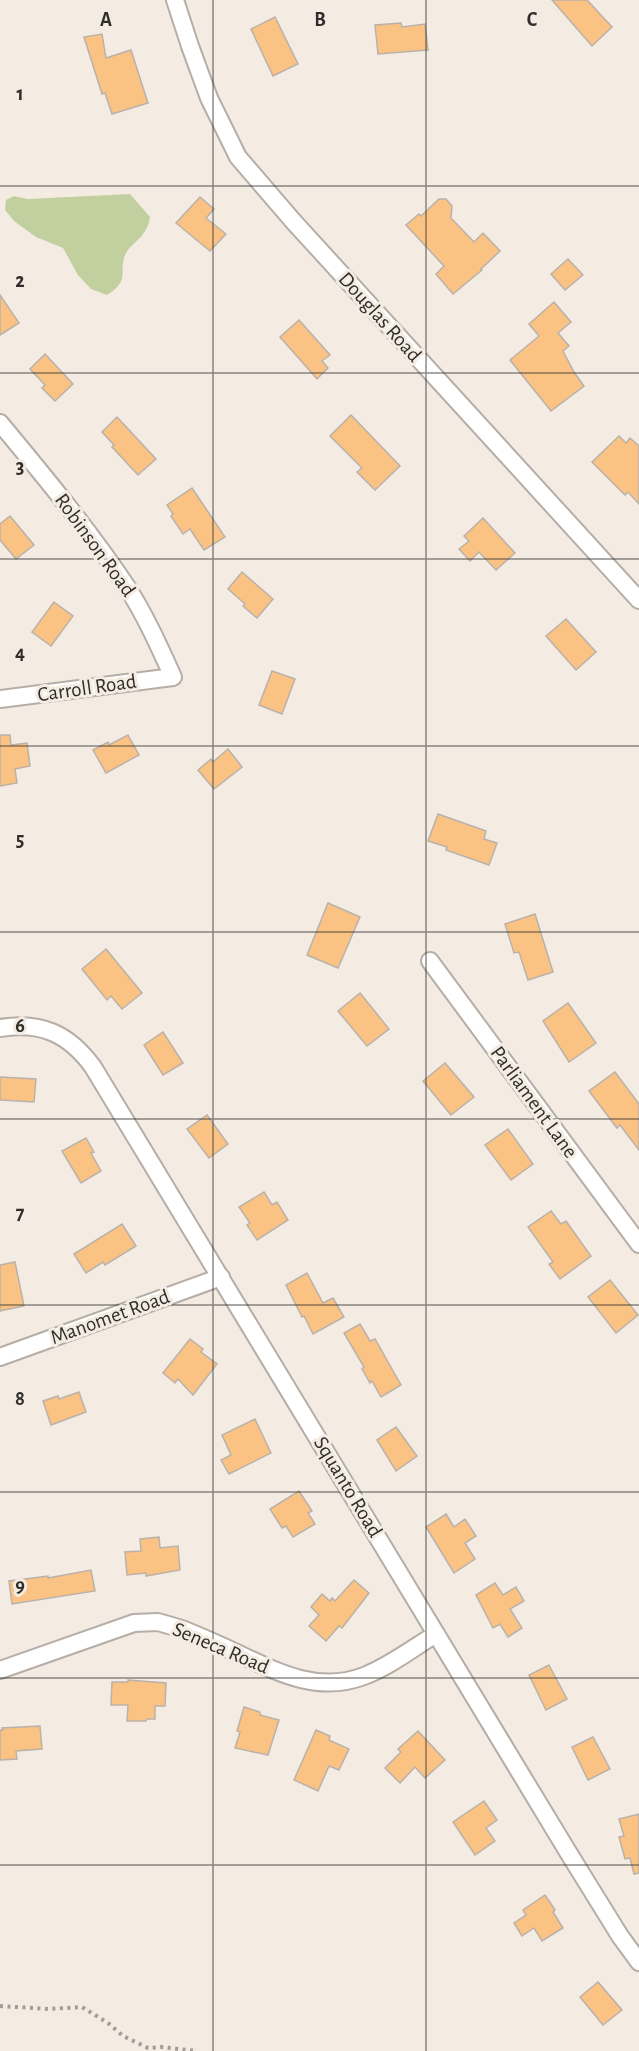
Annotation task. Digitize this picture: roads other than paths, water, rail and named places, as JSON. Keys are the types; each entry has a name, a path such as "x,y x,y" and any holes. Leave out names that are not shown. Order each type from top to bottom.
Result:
{"street":[{"name":"Douglas Road","path":"175,0 209,98 238,157 293,221 639,600"},
{"name":"Robinson Road","path":"0,423 64,501 126,587 147,623 173,677"},
{"name":"Carroll Road","path":"0,699 173,677"},
{"name":"Parliament Lane","path":"430,961 639,1244"},
{"name":"Squanto Road","path":"0,1028 42,1029 70,1041 93,1067 568,1852 620,1936 639,1962"},
{"name":"Manomet Road","path":"0,1357 221,1277"},
{"name":"Seneca Road","path":"0,1670 126,1625 150,1622 182,1629 290,1677 310,1682 332,1683 353,1680 373,1672 436,1634"}]}
